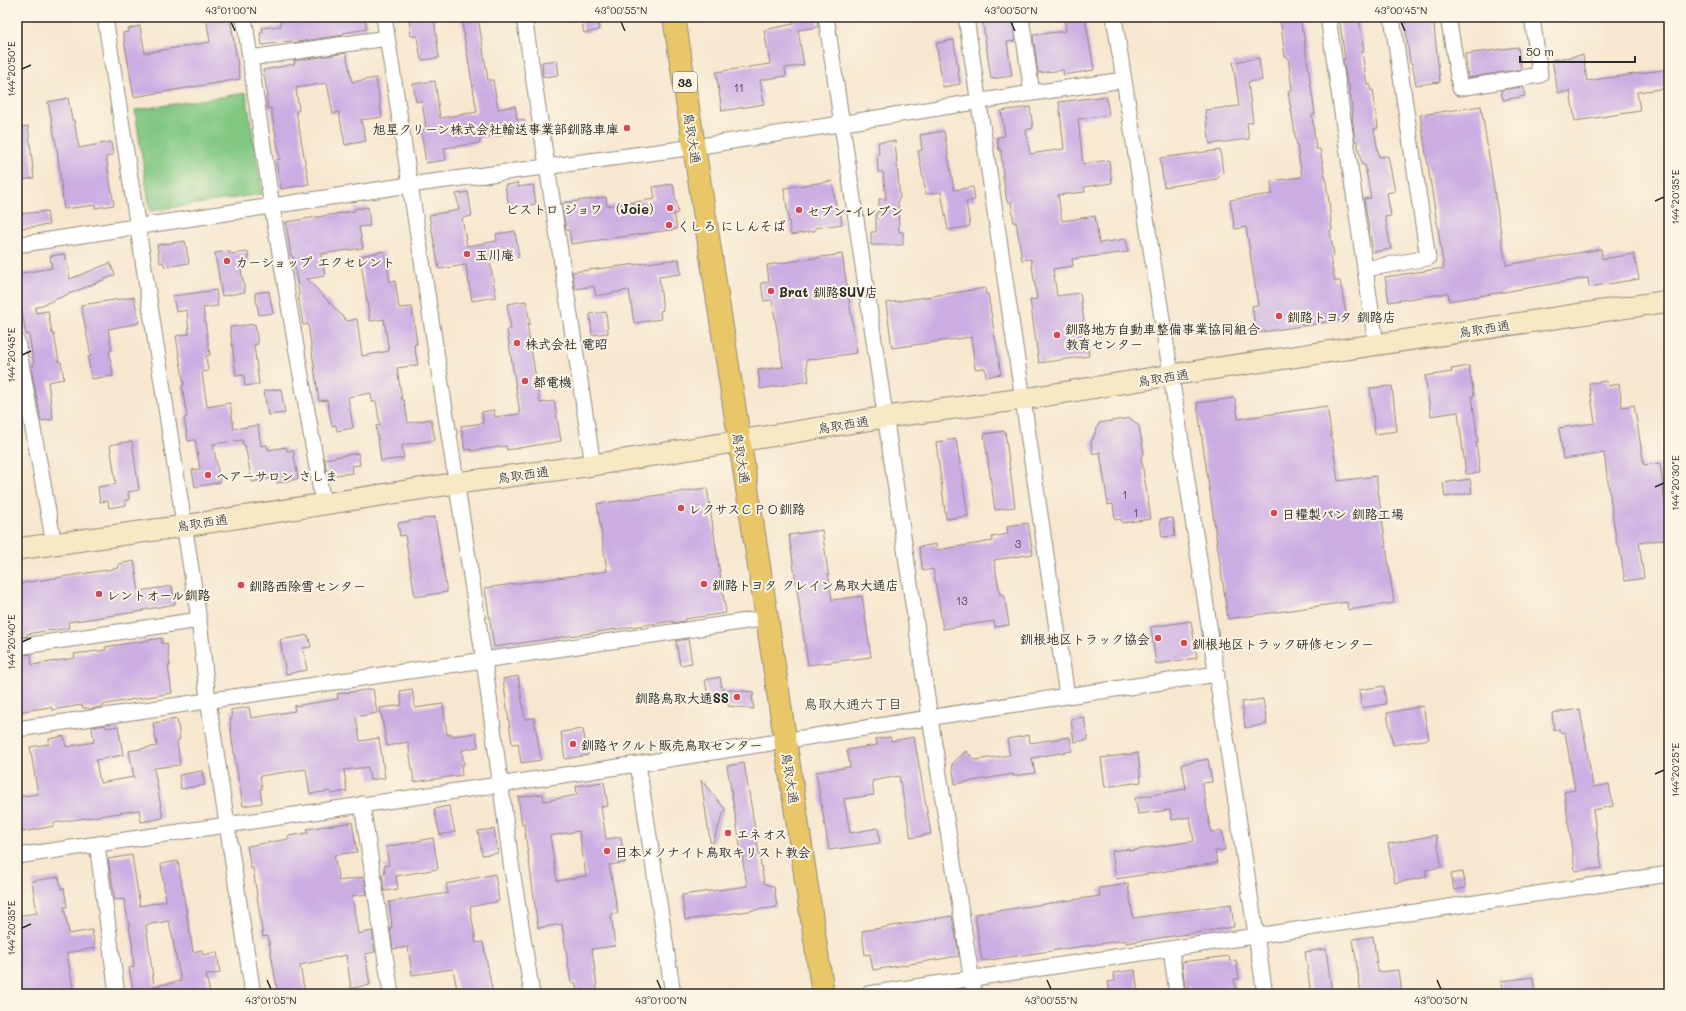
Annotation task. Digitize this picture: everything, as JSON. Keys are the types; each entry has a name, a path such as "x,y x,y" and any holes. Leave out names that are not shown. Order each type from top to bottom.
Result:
{"highway":[{"name":"鳥取大通","path":"674,17 786,741 823,994"}],"street":[{"path":"105,17 199,620 208,700 253,994"},
{"path":"244,17 272,207 323,503"},
{"path":"384,17 409,186 484,660 499,783 532,994"},
{"path":"524,17 593,465"},
{"path":"826,17 930,718 974,994"},
{"path":"966,17 1067,696"},
{"path":"1021,17 1032,93"},
{"path":"1114,17 1171,375 1265,994"},
{"path":"1328,17 1376,344"},
{"path":"1365,269 1428,258 1392,17"},
{"path":"1448,17 1460,88 1540,75 1532,17"},
{"path":"250,58 387,38"},
{"path":"17,245 409,186 695,147 1032,93 1124,80"},
{"name":"鳥取西通","path":"17,549 184,526 457,483 593,465 886,418 1024,399 1171,375 1669,300"},
{"path":"17,341 54,544"},
{"path":"17,729 767,618"},
{"path":"17,647 199,620"},
{"path":"17,856 499,783 638,764 1067,696 1217,674"},
{"path":"638,764 673,994"},
{"path":"362,804 391,994"},
{"path":"97,844 117,994"},
{"path":"868,994 1669,874"},
{"path":"1171,948 1177,994"}],"green space":[{"path":"246,93 262,194 150,211 135,110"}],"building":[{"path":"206,17 230,17 240,79 134,97 123,33 129,32 128,29 140,26 145,53 210,42"},
{"path":"303,17 365,17 367,29 343,33 343,35 292,43 291,41 262,45 260,33 263,33 262,28 281,26 280,20"},
{"path":"409,17 434,17 439,58 421,60 417,36 411,36"},
{"path":"461,17 478,17 488,80 493,80 498,109 515,106 517,120 524,119 526,131 480,138 480,143 444,148 446,160 426,163 421,130 426,129 422,101 416,102 413,84 435,81 440,118 477,112"},
{"path":"581,17 597,17 599,30 584,33"},
{"path":"793,17 817,17 818,27 798,30 804,65 785,68 786,76 760,80 764,104 722,111 716,72 770,64 764,30 794,24"},
{"path":"982,17 1012,17 1015,41 1007,42 1012,76 991,79"},
{"path":"1064,17 1085,17 1094,70 1064,75 1063,70 1038,73 1033,35 1066,31"},
{"path":"1280,17 1300,17 1315,114 1312,115 1316,149 1320,149 1328,194 1332,230 1330,230 1334,256 1330,257 1335,281 1340,281 1347,319 1256,333 1252,306 1258,305 1246,227 1235,229 1230,200 1272,194 1271,181 1302,177 1288,91 1292,90 1288,57 1285,57"},
{"path":"1339,17 1359,17 1367,85 1370,84 1371,91 1373,90 1378,128 1374,129 1379,157 1388,156 1395,191 1387,193 1391,216 1385,217 1391,249 1373,252 1364,199 1371,198 1365,165 1362,165 1357,141 1355,141 1349,84 1347,84 1343,59 1345,59"},
{"path":"1404,17 1433,17 1440,82 1416,85 1412,63 1410,63"},
{"path":"954,40 960,84 943,87 936,43"},
{"path":"1518,47 1521,69 1468,78 1465,54"},
{"path":"346,53 352,82 376,78 382,117 361,120 366,141 345,145 339,112 333,114 327,83 296,88 299,111 296,111 309,184 281,189 276,160 280,159 271,108 268,109 266,96 268,96 263,70 295,64 294,61"},
{"path":"1583,55 1587,81 1669,69 1669,88 1637,92 1640,111 1575,121 1570,91 1558,93 1552,60"},
{"path":"1259,58 1262,80 1248,82 1253,122 1247,123 1249,139 1210,144 1205,110 1239,106 1233,62"},
{"path":"557,60 559,75 543,77 542,62"},
{"path":"1523,87 1525,96 1503,100 1501,90"},
{"path":"1106,96 1109,115 1078,119 1083,164 1109,160 1112,183 1084,187 1085,192 1058,195 1062,221 1095,216 1099,243 1126,239 1128,252 1072,259 1073,266 1053,269 1057,296 1080,293 1089,356 1039,363 1030,300 1037,299 1031,259 1022,260 1011,202 1007,202 1001,150 999,150 997,137 1005,136 1001,111 1030,107 1033,128 1026,130 1030,154 1064,149 1059,102"},
{"path":"68,98 79,148 111,142 113,155 106,157 114,205 95,208 95,205 64,209 57,149 48,102"},
{"path":"1481,106 1506,265 1601,249 1602,259 1634,254 1639,279 1589,287 1588,278 1449,301 1448,293 1389,302 1385,277 1444,268 1420,115"},
{"path":"28,126 34,178 17,181 17,128"},
{"path":"944,131 954,190 973,187 975,200 966,202 970,226 948,230 941,192 926,194 918,151 922,150 920,135"},
{"path":"895,141 900,198 898,199 899,232 903,232 903,245 871,245 871,232 876,232 876,212 879,212 879,199 886,199 883,172 878,172 878,142"},
{"path":"1220,150 1223,172 1217,179 1164,187 1160,158"},
{"path":"832,181 837,212 840,212 842,224 815,228 815,231 791,235 784,188"},
{"path":"518,183 518,187 533,185 536,204 509,208 505,185"},
{"path":"673,184 678,213 674,214 677,229 571,244 569,230 566,230 562,203 606,197 607,206 655,199 653,187"},
{"path":"468,192 472,216 462,218 467,246 497,241 496,234 515,231 519,257 490,261 496,297 472,301 466,265 439,269 429,215 459,210 456,194"},
{"path":"368,207 370,226 359,227 363,248 321,254 325,276 307,279 347,321 357,319 362,356 389,351 384,319 370,321 360,256 384,251 390,282 395,281 399,308 412,307 417,344 414,345 418,365 397,368 402,400 404,400 408,423 431,419 435,440 402,445 404,458 381,461 376,426 380,425 376,401 372,402 371,393 348,397 353,428 337,431 336,425 332,426 327,400 319,401 308,324 303,325 293,256 291,256 286,222 354,211 354,209"},
{"path":"47,211 49,225 21,228 20,214"},
{"path":"185,241 189,263 165,267 163,262 160,263 157,245"},
{"path":"229,251 230,254 248,252 249,263 240,264 245,292 222,296 215,253"},
{"path":"65,254 70,279 110,263 115,275 35,308 36,313 48,311 52,334 54,334 64,379 48,382 53,419 41,421 31,367 34,366 29,334 26,335 17,283 17,274 52,268 50,256"},
{"path":"842,254 857,353 806,360 809,381 760,389 758,370 783,367 772,300 764,301 761,283 769,282 767,265"},
{"path":"679,259 681,274 659,277 663,310 660,311 661,319 634,323 629,290 596,296 594,286 575,289 572,272"},
{"path":"985,288 986,294 988,294 1001,374 986,377 985,368 975,369 971,337 892,348 886,303"},
{"path":"216,290 218,306 203,308 210,355 206,356 208,371 202,372 207,407 230,403 234,429 258,425 261,446 267,445 268,450 286,447 287,451 293,450 298,479 277,483 276,477 252,482 245,445 243,445 242,440 213,444 220,482 195,487 192,470 200,469 195,440 188,441 184,418 187,417 182,385 184,385 176,336 189,334 187,310 176,312 173,296"},
{"path":"269,291 273,313 259,315 255,293"},
{"path":"134,297 139,323 108,329 112,350 109,351 113,376 91,379 88,357 91,356 81,305"},
{"path":"526,301 530,324 527,324 540,403 554,401 561,441 507,450 506,446 471,451 471,449 465,450 461,426 483,423 482,412 494,410 495,417 520,414 507,330 511,329 507,304"},
{"path":"606,312 608,333 592,335 590,314"},
{"path":"255,324 258,344 254,345 259,384 245,386 244,375 236,376 230,327"},
{"path":"1469,366 1474,396 1472,396 1478,442 1476,442 1480,473 1466,474 1458,412 1431,416 1425,376 1452,372 1451,369"},
{"path":"1607,381 1608,386 1619,384 1622,407 1634,405 1644,465 1660,463 1669,531 1669,539 1639,543 1644,578 1625,581 1619,546 1617,546 1604,453 1563,459 1559,428 1595,423 1589,383"},
{"path":"1392,386 1397,431 1375,434 1370,388"},
{"path":"281,389 285,413 268,415 264,391"},
{"path":"1235,398 1238,419 1327,406 1338,481 1376,476 1394,603 1348,610 1347,602 1228,619 1197,403"},
{"path":"1130,418 1139,426 1144,453 1141,457 1151,519 1122,523 1121,519 1115,520 1113,504 1108,505 1100,452 1093,454 1091,443 1099,423"},
{"path":"1005,431 1015,507 995,510 984,434"},
{"path":"956,439 968,516 946,519 936,442"},
{"path":"132,441 139,490 128,492 129,500 125,500 126,505 109,508 108,501 100,502 98,487 116,484 110,445"},
{"path":"358,453 360,465 352,466 353,473 327,476 325,459"},
{"path":"1470,479 1472,493 1445,497 1443,483"},
{"path":"707,488 726,613 685,619 685,621 673,623 673,621 494,647 485,588 607,571 597,504"},
{"path":"435,517 447,592 415,597 405,535 400,536 398,523"},
{"path":"1173,518 1175,536 1162,537 1160,519"},
{"path":"1028,523 1033,554 994,560 1000,595 1004,594 1009,625 995,627 994,621 943,629 933,569 923,571 919,547 936,544 937,550 993,541 992,537 1008,534 1007,526"},
{"path":"822,530 832,600 862,596 871,657 808,665 789,535"},
{"path":"134,561 139,591 172,586 175,604 143,611 68,622 69,628 27,634 28,636 17,638 17,584 119,568 118,564"},
{"path":"1191,621 1197,658 1156,664 1151,627"},
{"path":"308,635 311,647 303,648 307,670 286,674 280,640"},
{"path":"162,638 162,644 167,643 170,666 168,666 172,693 112,703 102,705 103,707 90,709 83,708 82,705 52,710 51,707 17,712 17,656 31,654 32,665 75,658 74,654 106,650 105,647"},
{"path":"688,639 692,663 680,665 676,641"},
{"path":"518,676 525,719 534,718 541,760 521,763 518,743 512,744 503,679"},
{"path":"720,677 722,689 753,692 752,696 754,709 728,706 727,700 709,703 705,680"},
{"path":"1384,686 1386,704 1362,708 1359,690"},
{"path":"373,689 377,713 356,717 360,741 379,738 385,778 370,780 368,767 344,770 347,791 331,794 331,791 310,794 306,769 260,776 262,803 243,806 232,741 230,719 232,719 231,710 249,707 251,718 295,711 294,706 338,699 337,694"},
{"path":"412,689 415,708 443,704 447,735 452,734 452,736 476,733 478,747 462,750 464,765 461,765 462,775 414,782 408,742 387,746 380,708 402,705 400,691"},
{"path":"1263,699 1267,724 1245,728 1242,702"},
{"path":"1423,706 1429,739 1393,745 1387,713"},
{"path":"1580,709 1593,787 1609,784 1613,806 1593,810 1602,868 1575,871 1564,792 1575,790 1565,732 1560,733 1559,729 1554,730 1552,713"},
{"path":"1084,717 1088,740 1074,742 1071,719"},
{"path":"177,719 180,740 177,740 180,765 154,768 163,818 141,822 139,810 53,823 54,826 17,833 17,797 38,794 30,747 49,744 49,739 64,736 66,747 94,742 92,727 105,725 106,728 118,726 123,755 96,760 100,783 134,777 129,751 157,746 153,723"},
{"path":"583,729 588,755 565,759 561,732"},
{"path":"1029,735 1030,743 1070,737 1072,751 1032,758 1035,773 1013,776 1013,774 955,784 952,764 966,751 975,760 1010,755 1007,739"},
{"path":"890,737 891,741 914,737 931,834 911,838 899,776 872,781 874,795 844,799 850,833 878,828 880,843 829,850 816,772 850,767 847,750 877,745 876,739"},
{"path":"1138,753 1141,782 1105,787 1101,758"},
{"path":"1208,759 1212,782 1202,783 1211,832 1222,831 1225,850 1215,851 1217,863 1116,879 1112,851 1129,849 1129,851 1194,841 1190,817 1172,820 1170,810 1138,814 1135,798 1186,789 1182,764"},
{"path":"744,763 764,883 774,887 777,907 685,920 682,895 747,886 727,766"},
{"path":"202,771 205,785 181,789 179,775"},
{"path":"701,780 725,809 711,847"},
{"path":"604,782 608,806 601,807 606,839 621,837 625,863 609,865 618,913 611,914 615,946 592,949 598,994 577,994 576,983 571,983 562,924 538,928 524,824 522,825 518,797 543,794 544,801 577,795 576,786","holes":["579,831 586,876 557,881 550,836"]},
{"path":"449,806 455,832 440,835 434,809"},
{"path":"352,822 357,852 334,855 339,881 364,877 367,894 352,896 358,934 372,931 375,952 365,954 370,985 351,988 346,955 300,965 305,994 278,994 268,936 263,937 253,868 251,869 247,846 289,839 288,836 308,833 307,829"},
{"path":"494,829 498,853 482,855 478,831"},
{"path":"1436,835 1442,867 1425,870 1427,877 1395,883 1388,844"},
{"path":"433,838 438,869 396,876 398,889 384,891 382,874 385,874 384,866 389,865 386,847"},
{"path":"132,855 140,906 166,901 161,864 178,861 193,952 202,950 203,955 217,952 220,973 206,975 210,994 134,994 129,968 134,967 132,942 124,899 115,900 108,859","holes":["169,921 181,981 154,986 146,925"]},
{"path":"1463,872 1466,888 1454,890 1451,874"},
{"path":"495,874 499,901 470,907 476,943 483,942 493,994 458,994 453,969 412,975 408,947 393,949 390,928 392,927 389,902 448,893 446,884"},
{"path":"59,877 61,889 64,888 67,907 64,907 69,934 92,930 95,948 67,953 74,994 17,994 17,916 37,913 32,881"},
{"path":"1128,884 1133,918 1231,904 1234,927 1126,943 1126,940 982,961 975,914 1100,896 1099,888"},
{"path":"952,916 959,956 873,970 870,954 865,955 862,931"},
{"path":"1373,936 1378,972 1399,970 1402,994 1361,994 1353,939"},
{"path":"1326,949 1332,994 1311,994 1305,952"},
{"path":"1229,956 1230,961 1236,960 1239,979 1234,979 1237,994 1191,994 1189,986 1185,987 1182,962"},
{"path":"1135,970 1138,994 1110,994 1108,982 1115,981 1113,973"},
{"path":"1533,977 1535,994 1502,994 1501,981"}],"place":[{"name":"旭星クリーン株式会社輸送事業部釧路車庫","path":"627,128"},
{"name":"ビストロ ジョワ （Joie）","path":"670,208"},
{"name":"セブン-イレブン","path":"799,210"},
{"name":"くしろ にしんそば","path":"669,225"},
{"name":"玉川庵","path":"467,254"},
{"name":"カーショップ エクセレント","path":"227,261"},
{"name":"Brat 釧路SUV店","path":"771,291"},
{"name":"釧路トヨタ 釧路店","path":"1279,316"},
{"name":"釧路地方自動車整備事業協同組合 教育センター","path":"1057,335"},
{"name":"株式会社 電昭","path":"517,343"},
{"name":"都電機","path":"525,381"},
{"name":"ヘアーサロン さしま","path":"208,475"},
{"name":"レクサスＣＰＯ釧路","path":"681,508"},
{"name":"日糧製パン 釧路工場","path":"1274,513"},
{"name":"釧路トヨタ クレイン鳥取大通店","path":"704,584"},
{"name":"釧路西除雪センター","path":"241,585"},
{"name":"レントオール釧路","path":"99,594"},
{"name":"釧根地区トラック協会","path":"1158,638"},
{"name":"釧根地区トラック研修センター","path":"1184,643"},
{"name":"釧路鳥取大通SS","path":"737,697"},
{"name":"釧路ヤクルト販売鳥取センター","path":"573,744"},
{"name":"エネオス","path":"728,833"},
{"name":"日本メノナイト鳥取キリスト教会","path":"607,851"}],"district":[{"name":"鳥取大通六丁目","path":"853,703"}]}
